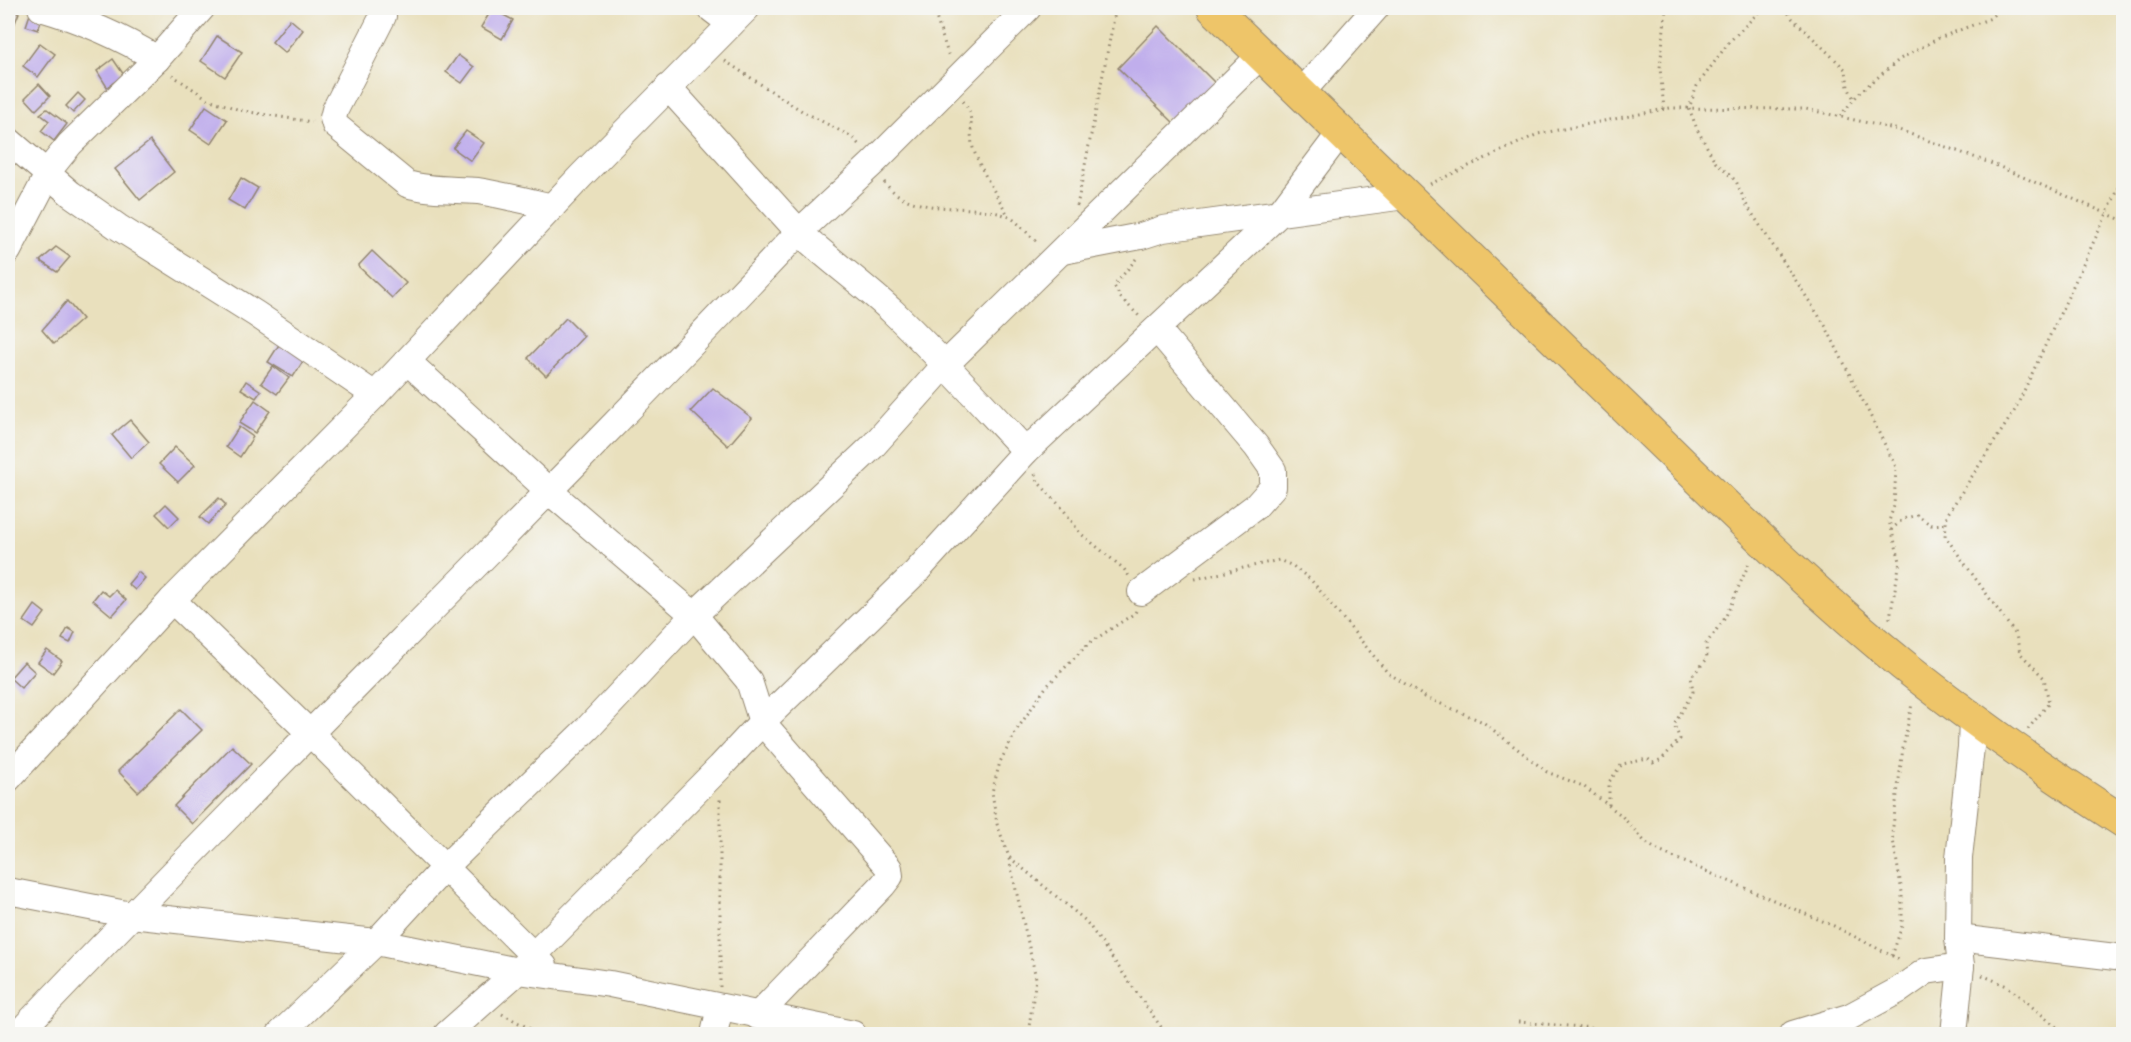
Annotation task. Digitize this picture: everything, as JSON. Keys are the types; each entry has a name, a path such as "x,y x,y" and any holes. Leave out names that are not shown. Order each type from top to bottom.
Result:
{"main road":[{"path":"1213,8 1760,537 1883,648 2014,748 2124,822"}],"street":[{"path":"41,8 69,16 128,41 157,58"},
{"path":"8,251 48,175 70,144 157,58 202,8"},
{"path":"381,8 383,16 335,110 334,125 407,184 421,189 476,191 514,197 552,207"},
{"path":"8,778 172,600 375,395 552,207 739,16 710,8"},
{"path":"18,1035 131,915 549,491 799,232 873,163 1028,8"},
{"path":"1301,93 1376,8"},
{"path":"280,1035 376,942 444,868 588,728 694,615 872,447 946,364 1262,55"},
{"path":"668,87 799,232 893,312 946,364 1026,450"},
{"path":"447,1035 525,963 762,722 916,572 1026,450 1279,214 1341,132"},
{"path":"8,140 48,175 118,227 256,314 375,395"},
{"path":"1066,247 1141,236 1163,229 1405,196"},
{"path":"1141,592 1256,506 1273,488 1273,470 1256,446 1157,328"},
{"path":"407,361 549,491 694,615 749,681 762,722 889,868 890,876 757,1016"},
{"path":"172,600 311,734 444,868 525,963"},
{"path":"749,681 796,691"},
{"path":"1954,1035 1961,966 1958,938 1959,858 1972,717"},
{"path":"8,891 131,915 376,942 525,963 553,975 610,984 854,1035"},
{"path":"1958,938 2124,958"},
{"path":"1793,1035 1850,1017 1899,990 1926,971 1961,966"},
{"path":"714,1035 720,1006"}],"path":[{"path":"933,8 949,57 961,76 959,95 971,111 973,148 1008,216"},
{"path":"1066,247 1116,8"},
{"path":"1664,109 1660,68 1666,8"},
{"path":"1763,8 1729,42 1697,86 1689,108 1697,129 1716,163 1736,181 1746,204 1826,327 1896,467 1894,506 1888,521 1900,561 1883,648"},
{"path":"1785,8 1792,18 1846,70 1848,87 1854,99"},
{"path":"1840,117 1860,92 1900,59 1939,38 1990,18 2000,8"},
{"path":"157,58 172,75 208,99 243,111 334,125"},
{"path":"1405,196 1538,134 1664,109 1806,109 1899,130 1993,164 2124,221"},
{"path":"2014,748 2049,704 2044,678 2020,653 2016,635 1945,536 1947,515 2015,410 2124,177"},
{"path":"1139,255 1114,286 1121,298 1138,315 1157,328"},
{"path":"1026,450 1038,482 1063,509 1080,533 1124,569 1141,592 1135,614 1088,644 1046,687 1018,728 1000,762 992,792 997,824 1009,857 1036,978 1029,1035"},
{"path":"1891,530 1903,519 1917,515 1931,525 1946,524"},
{"path":"1609,806 1609,782 1622,764 1648,759 1653,763 1662,759 1680,739 1674,725 1694,692 1691,677 1707,659 1706,644 1725,618 1760,537"},
{"path":"1187,581 1279,560 1293,566 1311,580 1387,672 1425,697 1483,722 1547,772 1583,786 1621,815 1646,843 1660,852 1834,926 1926,971"},
{"path":"1892,956 1902,926 1902,892 1892,834 1903,748 1917,675"},
{"path":"720,767 720,1006"},
{"path":"1009,857 1086,921 1166,1035"},
{"path":"1961,966 2007,986 2065,1035"},
{"path":"482,1004 540,1035"},
{"path":"1518,1022 1594,1028 1614,1035"}],"building":[{"path":"8,8 19,13 10,35 8,34"},
{"path":"492,9 513,20 502,39 481,27"},
{"path":"30,14 42,19 38,30 26,26"},
{"path":"290,19 303,30 285,53 272,42"},
{"path":"1158,26 1217,85 1177,126 1118,68"},
{"path":"217,36 242,52 225,77 201,61"},
{"path":"40,43 55,54 38,77 23,66"},
{"path":"458,55 474,67 462,83 446,72"},
{"path":"113,59 124,75 107,87 97,71"},
{"path":"39,84 50,96 36,110 25,98"},
{"path":"78,93 85,100 73,113 66,106"},
{"path":"206,106 227,120 211,144 190,130"},
{"path":"47,109 67,124 54,141 41,131 49,121 40,114"},
{"path":"466,131 484,143 471,161 453,148"},
{"path":"150,141 174,172 140,200 115,169"},
{"path":"241,178 258,188 245,210 228,200"},
{"path":"56,247 70,257 57,272 40,261"},
{"path":"372,251 406,283 392,298 358,266"},
{"path":"67,301 82,319 54,344 42,330"},
{"path":"566,318 584,336 546,376 528,358"},
{"path":"282,340 307,355 293,377 268,362"},
{"path":"273,366 289,378 277,394 261,383"},
{"path":"246,381 261,391 256,398 241,389"},
{"path":"713,388 752,418 728,446 691,411"},
{"path":"255,400 270,411 255,433 239,423"},
{"path":"130,420 149,442 131,458 112,435"},
{"path":"239,427 253,437 240,457 226,447"},
{"path":"175,447 195,465 178,482 159,464"},
{"path":"219,498 226,505 208,524 200,517"},
{"path":"166,504 179,517 169,527 156,514"},
{"path":"138,572 145,578 135,590 128,584"},
{"path":"101,590 109,596 115,590 126,600 112,616 93,600"},
{"path":"35,605 45,613 34,628 24,621"},
{"path":"68,628 75,632 70,643 62,639"},
{"path":"47,650 62,661 53,673 38,662"},
{"path":"24,662 35,672 21,688 10,678"},
{"path":"181,709 202,730 138,792 118,771"},
{"path":"232,746 251,764 192,824 174,806"}]}
